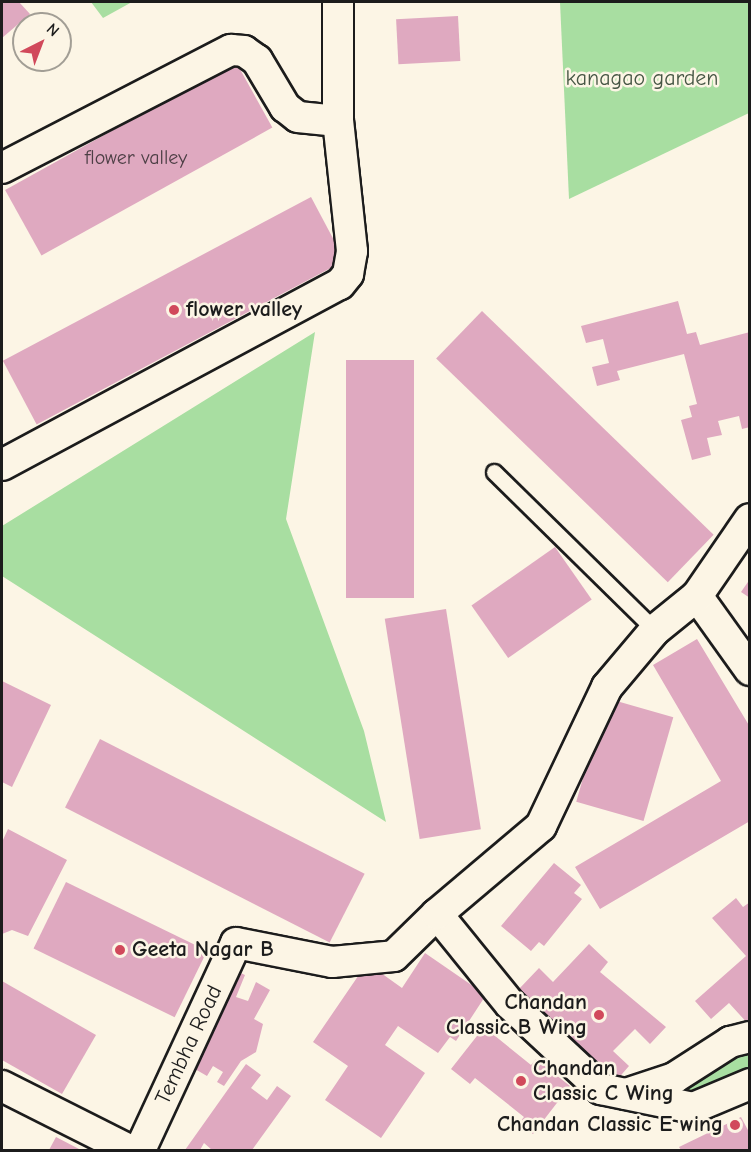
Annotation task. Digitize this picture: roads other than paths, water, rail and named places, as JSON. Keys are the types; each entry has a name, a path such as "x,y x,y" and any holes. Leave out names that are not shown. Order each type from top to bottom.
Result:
{"street":[{"path":"2,465 340,284 352,263 338,121 338,2"},
{"path":"2,168 231,50 244,51 257,60 285,107 298,117 338,121"},
{"path":"750,519 697,596 655,630 607,687 541,826 437,914 510,1004 601,1089 693,1108 750,1084"},
{"path":"697,596 750,670"},
{"name":"Tembha Road","path":"140,1150 236,943 332,962 394,956 437,914"},
{"path":"623,1095 674,1078 729,1042 750,1037"},
{"path":"2,1086 129,1150"}],"lane":[{"path":"494,472 655,630"}],"place":[{"name":"flower valley","path":"174,310"},
{"name":"Geeta Nagar B","path":"120,950"},
{"name":"Chandan Classic B Wing","path":"599,1015"},
{"name":"Chandan Classic C Wing","path":"521,1081"},
{"name":"Chandan Classic E wing","path":"735,1125"}],"park label":[{"name":"kanagao garden","path":"642,79"}]}
